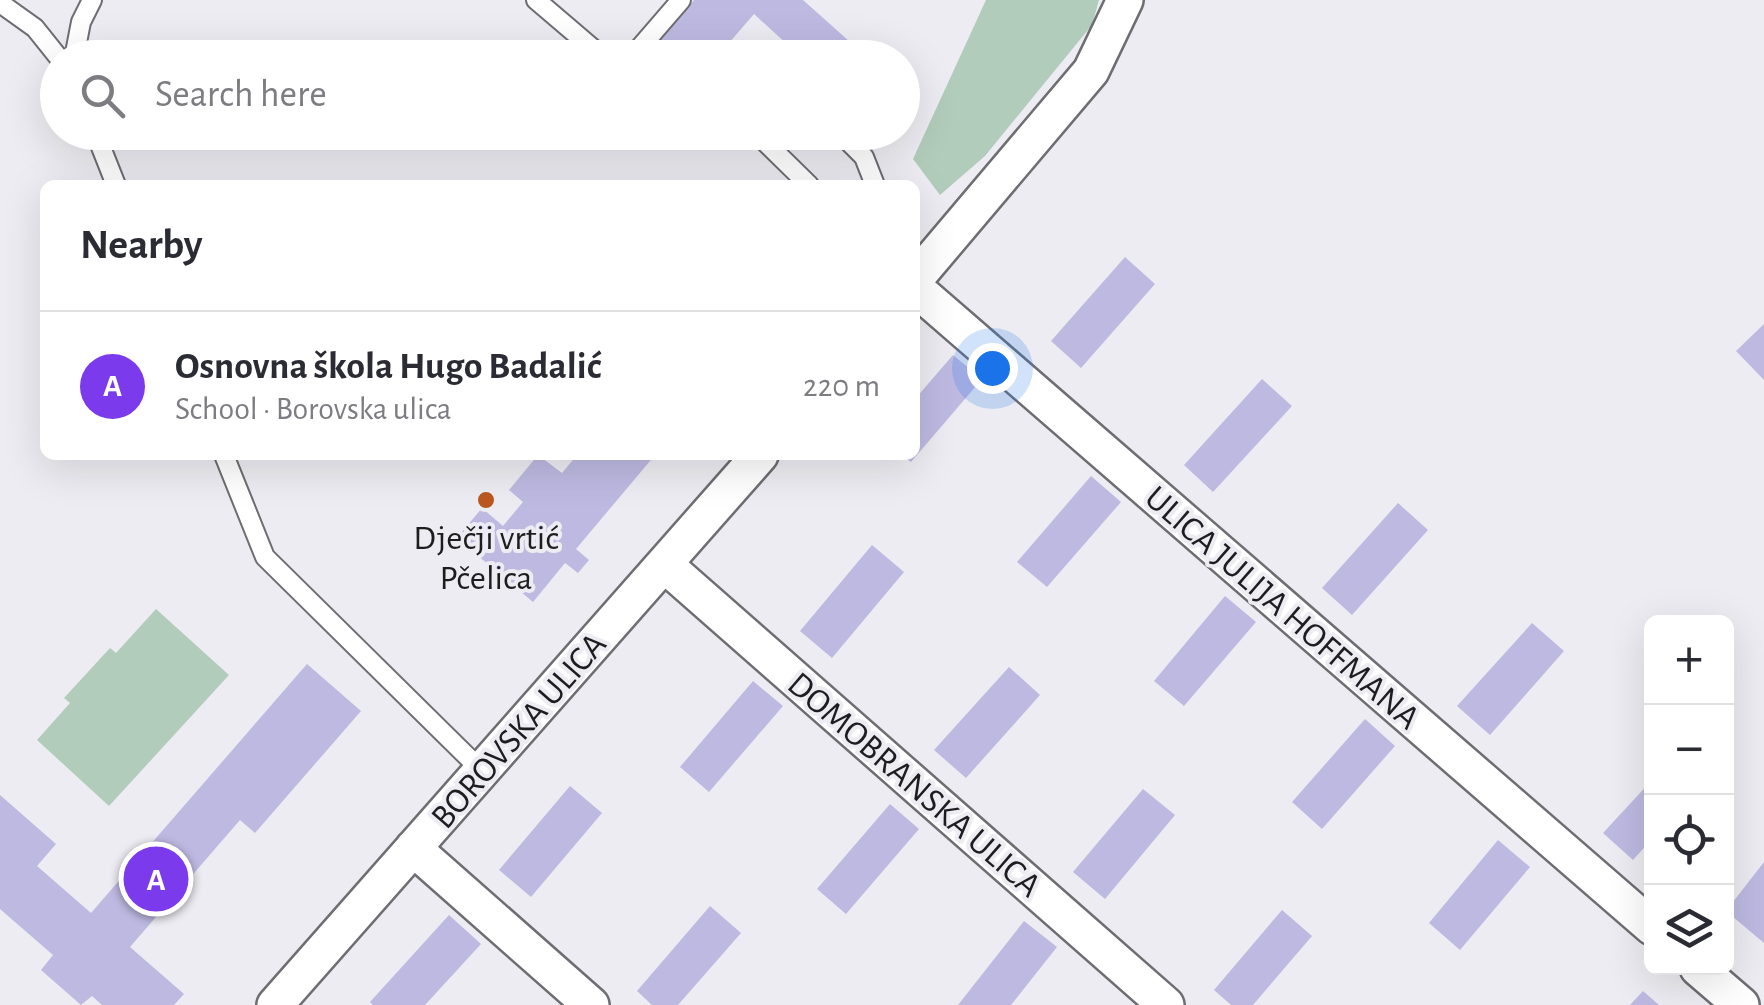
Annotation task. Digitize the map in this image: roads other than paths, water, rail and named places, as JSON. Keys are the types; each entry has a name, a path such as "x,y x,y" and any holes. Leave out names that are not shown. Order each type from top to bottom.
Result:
{"street":[{"path":"920,273 1083,82 1108,44 1125,0"},
{"name":"ULICA JULIJA HOFFMANA","path":"920,292 1644,920"},
{"name":"BOROVSKA ULICA","path":"275,1005 756,460"},
{"name":"DOMOBRANSKA ULICA","path":"664,564 1166,1005"},
{"path":"413,848 591,1005"},
{"path":"1706,975 1741,1005"}],"lane":[{"path":"77,40 80,22 92,0"},
{"path":"536,0 583,40"},
{"path":"646,40 682,0"},
{"path":"0,3 35,28 45,40"},
{"path":"103,150 114,180"},
{"path":"773,150 804,180"},
{"path":"857,150 874,180"},
{"path":"226,460 265,557 482,771"}],"place":[{"name":"Dječji vrtić Pčelica","path":"486,500"},
{"name":"Osnovna škola Hugo Badalić","path":"156,879"}]}
